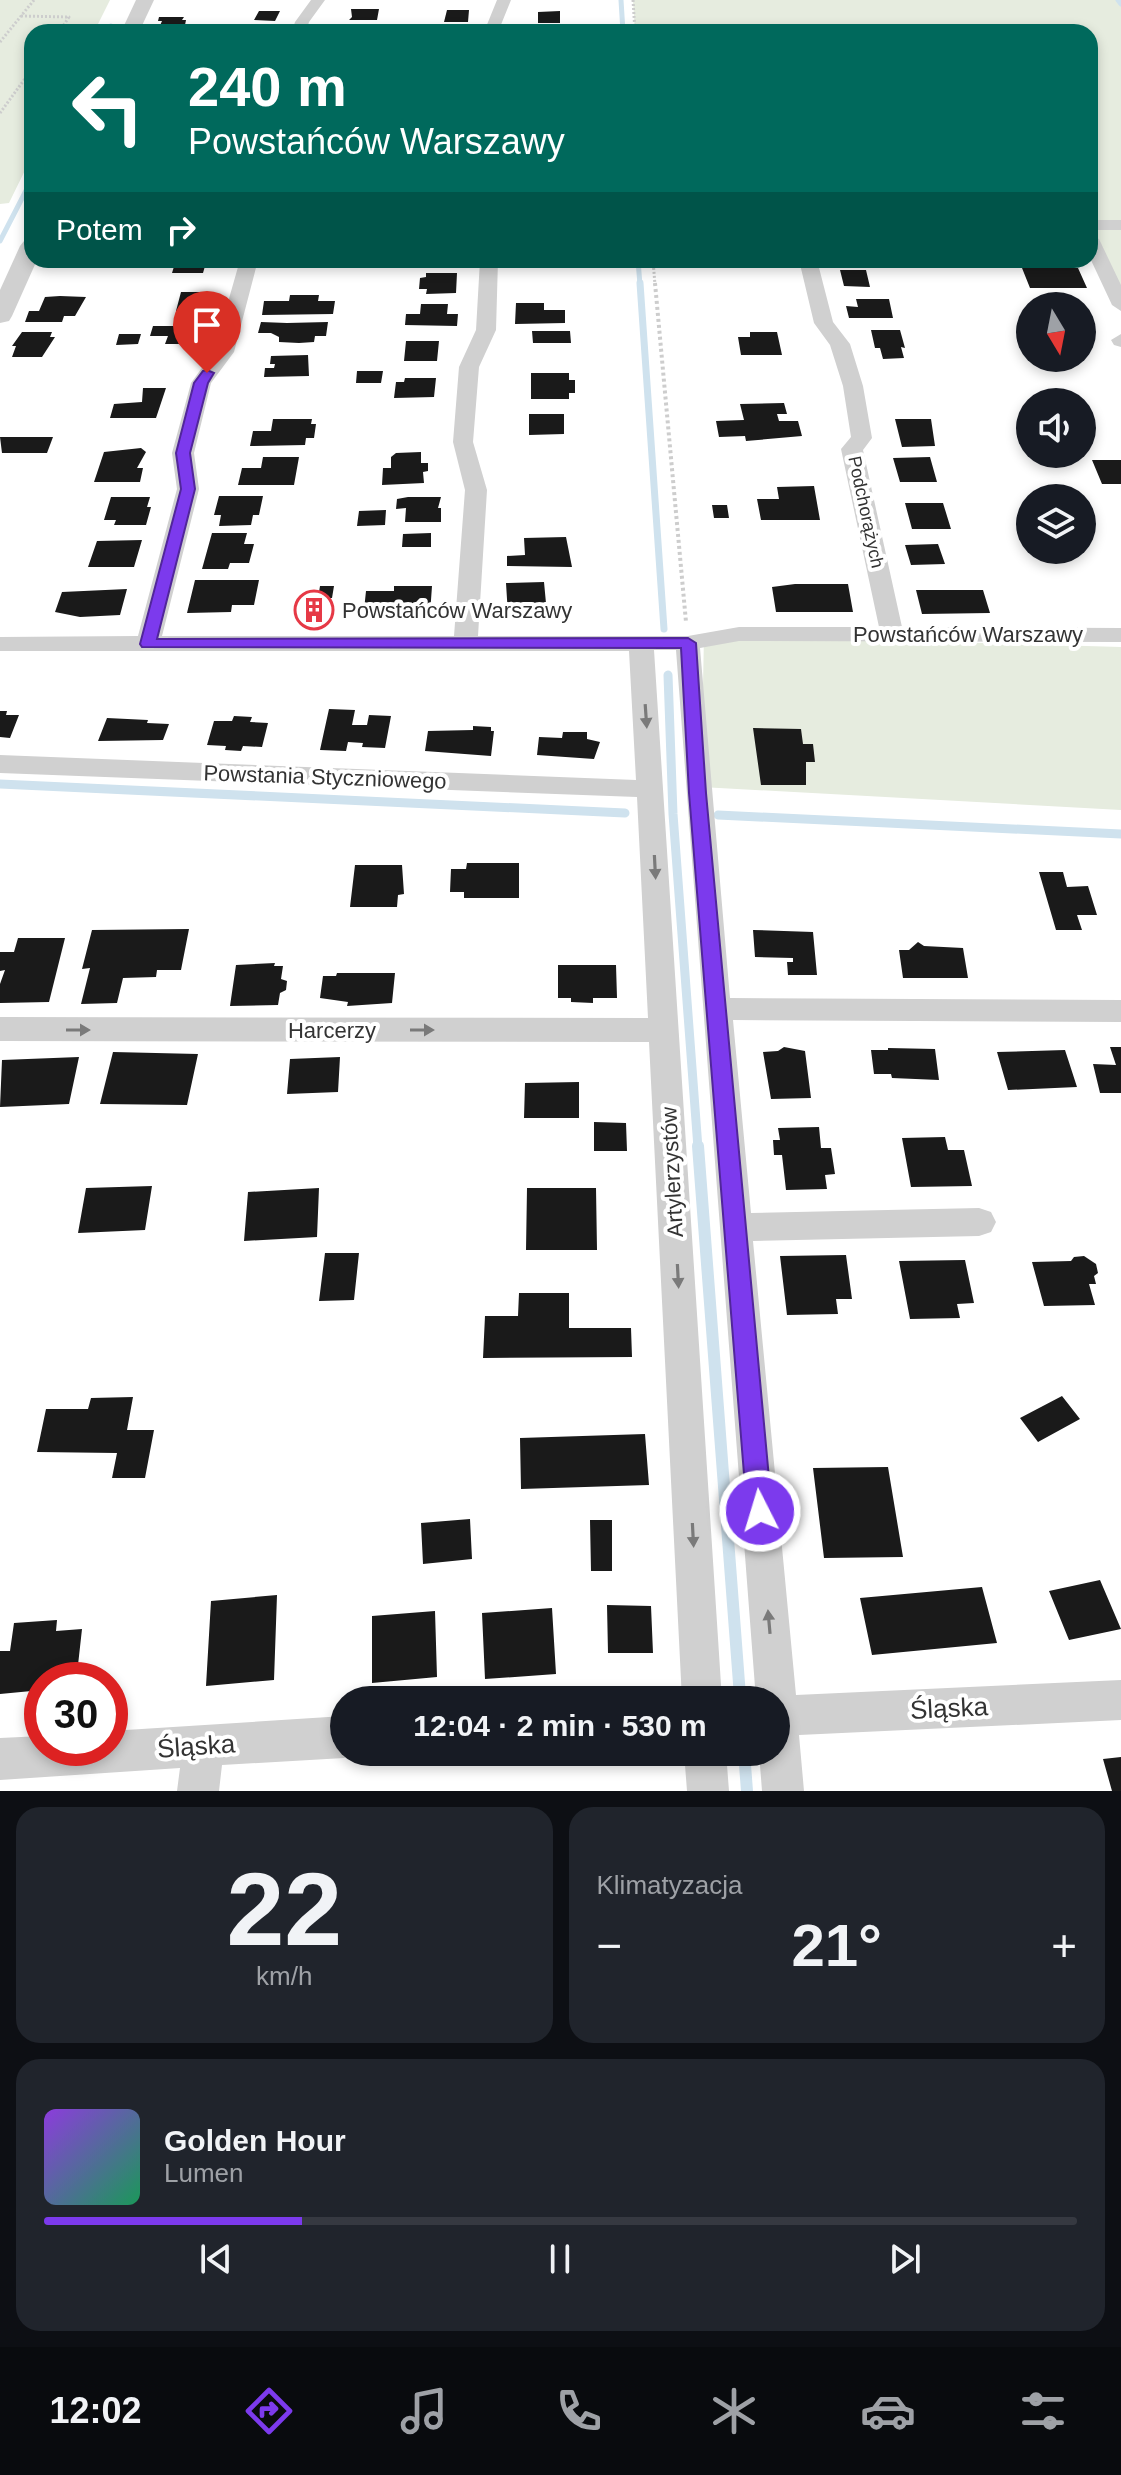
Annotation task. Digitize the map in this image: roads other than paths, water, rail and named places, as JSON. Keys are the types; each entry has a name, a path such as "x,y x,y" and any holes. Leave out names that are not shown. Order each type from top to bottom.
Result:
{"street":[{"path":"134,24 145,0"},
{"path":"302,24 318,0"},
{"path":"492,24 504,8 504,0"},
{"path":"1098,225 1121,225"},
{"path":"1098,256 1121,305"},
{"path":"0,316 24,264"},
{"path":"148,644 188,489 183,453 201,383 224,352 247,268"},
{"path":"466,643 476,490 463,442 469,367 486,330 489,268"},
{"name":"Podchorążych","path":"810,268 824,323 840,344 857,403 862,438 852,449 892,634"},
{"name":"Powstańców Warszawy","path":"0,644 688,643 739,634 1121,635"},
{"name":"Artylerzystów","path":"641,643 701,1686"},
{"path":"688,643 774,1686"},
{"name":"Powstania Styczniowego","path":"0,764 651,789"},
{"path":"717,1009 1121,1011"},
{"name":"Harcerzy","path":"0,1029 664,1030"},
{"path":"735,1227 979,1222"},
{"name":"Śląska","path":"790,1708 1121,1700"},
{"name":"Śląska","path":"0,1759 330,1738"},
{"path":"198,1791 203,1746"},
{"path":"706,1766 708,1791"},
{"path":"781,1766 783,1791"}],"waterway":[{"path":"621,0 622,24"},
{"path":"1118,0 1121,4"},
{"path":"0,241 24,194"},
{"path":"639,268 640,285"},
{"path":"640,283 664,629"},
{"path":"668,675 673,814 698,1148"},
{"path":"0,784 625,813"},
{"path":"718,815 1121,834"},
{"path":"698,1146 739,1686"},
{"path":"745,1766 747,1791"}],"place":[{"name":"Powstańców Warszawy","path":"314,610"}]}
